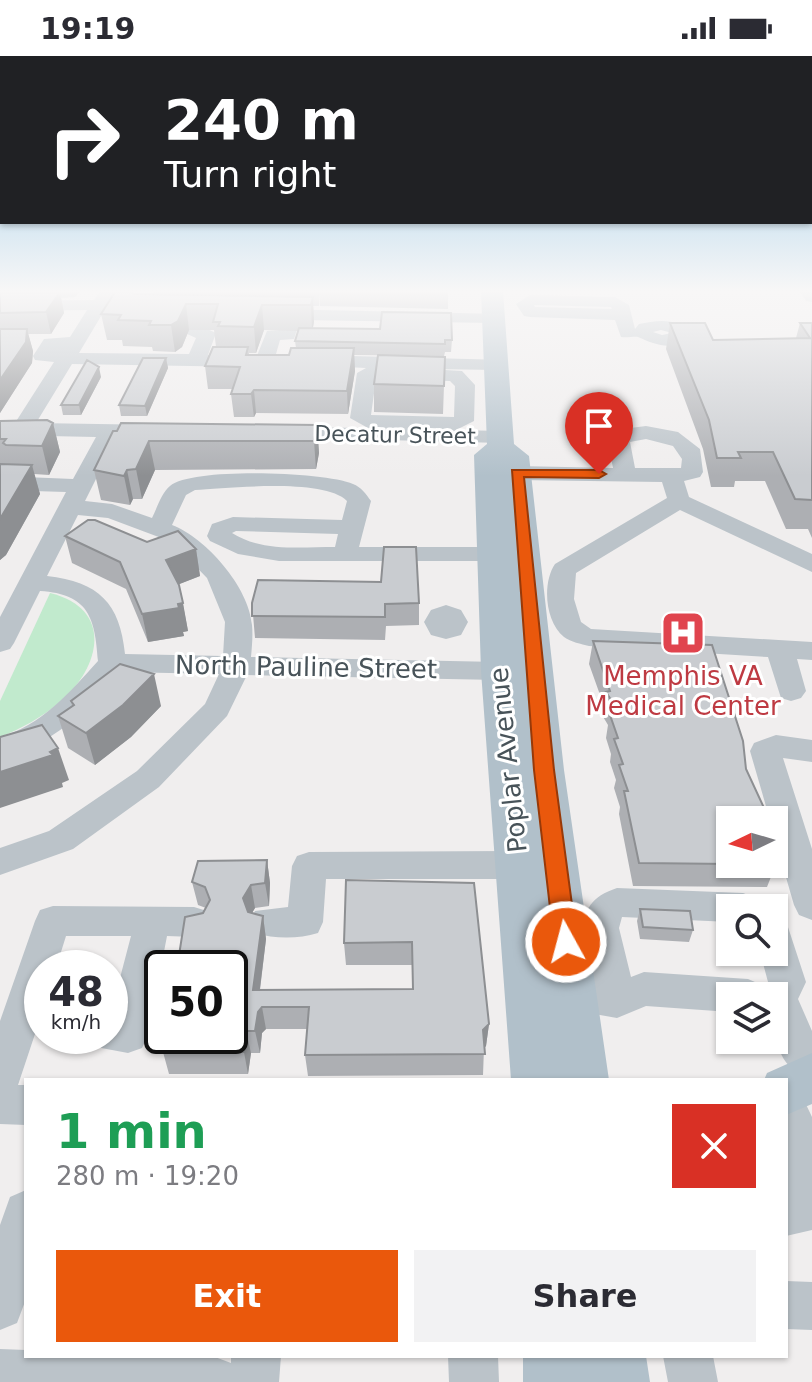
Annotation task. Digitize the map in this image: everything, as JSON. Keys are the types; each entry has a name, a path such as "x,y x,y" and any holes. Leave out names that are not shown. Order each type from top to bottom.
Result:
{"main road":[{"name":"Poplar Avenue","path":"499,353 506,452 583,1078"},
{"name":"Poplar Avenue","path":"506,452 488,455 492,554 499,671 537,1078"},
{"path":"788,1089 812,1077"},
{"path":"554,1358 555,1382"},
{"path":"615,1358 618,1382"}],"street":[{"path":"22,429 70,353 198,355 458,374 499,364"},
{"path":"278,353 281,362"},
{"path":"360,418 368,368"},
{"path":"270,417 460,424 464,421 458,374"},
{"path":"0,429 187,432"},
{"path":"0,643 110,430"},
{"path":"810,568 756,540 675,488 625,475 619,442 623,435 636,432 675,437 687,445 694,462 692,472 675,488 572,564 560,578 565,619 576,633 589,637 676,654 780,648 812,651"},
{"name":"Decatur Street","path":"249,433 341,434 506,452 625,475"},
{"path":"332,486 341,434"},
{"path":"0,483 74,497 181,537 219,575 239,622 237,666 217,709 148,779 61,840 0,862"},
{"path":"158,529 177,491 190,484 332,486 352,492 359,501 345,554"},
{"path":"352,527 233,524 221,529 219,536 232,546 259,551 492,554"},
{"path":"0,748 44,731 75,706 112,663 111,628 102,609 91,597 74,587 30,583"},
{"path":"780,648 791,691"},
{"name":"North Pauline Street","path":"112,663 499,671"},
{"path":"812,751 776,746 765,751 812,905"},
{"path":"268,922 305,922 309,866 518,865"},
{"path":"617,1001 601,928 606,908 617,902 716,907"},
{"path":"47,950 53,921 194,922"},
{"path":"128,1035 152,921"},
{"path":"573,1000 617,1001 644,989 716,994"},
{"path":"788,1031 812,1062"},
{"path":"0,1080 24,1042"},
{"path":"0,1104 24,1105"},
{"path":"788,1112 812,1165"},
{"path":"788,1161 792,1168 799,1220"},
{"path":"0,1306 24,1220"},
{"path":"788,1305 812,1306"},
{"path":"254,1382 256,1358"},
{"path":"473,1358 474,1382"},
{"path":"688,1358 693,1382"},
{"path":"0,1374 215,1382"}],"green space":[{"path":"50,593 70,601 84,612 92,625 92,656 74,688 60,702 31,722 0,737 0,701"}],"building":[{"path":"0,353 19,353 0,380"},
{"path":"211,353 353,353 347,391 254,390 251,394 231,394 240,367 205,366"},
{"path":"682,353 812,353 812,500 795,499 773,452 738,452 741,458 717,458 709,420"},
{"path":"378,355 445,357 444,386 374,384"},
{"path":"143,358 166,358 145,406 119,405"},
{"path":"87,360 99,367 79,405 61,405"},
{"path":"47,420 53,423 42,446 6,445 3,443 6,439 0,439 0,421"},
{"path":"121,423 317,425 314,441 149,441 136,469 127,470 124,476 94,470 113,431 117,431"},
{"path":"0,464 32,465 0,519"},
{"path":"88,520 95,520 147,542 178,531 196,549 166,560 179,585 183,603 178,604 179,608 142,614 120,562 65,536"},
{"path":"384,547 416,547 419,603 385,604 385,617 252,616 258,580 381,582"},
{"path":"593,641 712,645 743,741 746,769 763,806 716,806 716,864 639,863 624,791 628,791 619,765 623,764 614,739 618,738 610,715 620,714 606,692 610,691"},
{"path":"120,664 154,674 123,705 86,733 58,716 74,705 71,701"},
{"path":"42,725 58,748 50,752 53,755 0,772 0,737"},
{"path":"267,860 265,883 251,885 243,898 248,912 263,916 253,990 413,989 412,942 344,943 346,880 474,883 489,1024 483,1030 485,1054 305,1055 309,1007 262,1007 258,1012 255,1031 248,1031 248,950 180,950 185,917 203,913 210,900 205,887 192,882 198,861"},
{"path":"640,909 690,911 693,930 643,927"}],"place":[{"name":"Memphis VA Medical Center","path":"683,633"}],"route":[{"path":"566,942 544,770 517,473 599,474"}]}
